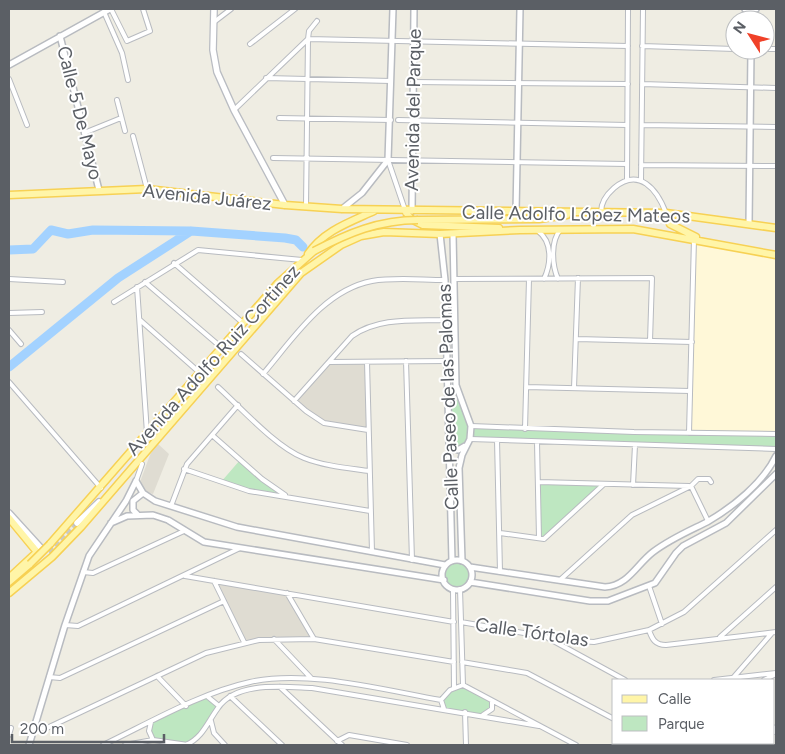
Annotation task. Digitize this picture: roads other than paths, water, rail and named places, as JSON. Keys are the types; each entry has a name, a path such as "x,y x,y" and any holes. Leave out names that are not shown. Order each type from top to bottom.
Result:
{"main road":[{"path":"214,9 214,60 234,110 285,205"},
{"name":"Avenida Juárez","path":"9,195 147,189 285,205 408,211"},
{"path":"304,258 324,236 378,210"},
{"path":"408,211 411,219 423,225 481,226 520,230"},
{"name":"Calle Adolfo López Mateos","path":"408,211 666,213 776,228"},
{"name":"Avenida Adolfo Ruiz Cortinez","path":"9,582 50,544 101,488 278,283 314,251 356,231 392,221 539,219 586,213"},
{"path":"666,213 670,224 675,228 704,241"},
{"path":"356,220 362,222 364,228 361,236"},
{"name":"Calle Adolfo López Mateos","path":"440,234 520,230 633,229 776,255"},
{"name":"Avenida Adolfo Ruiz Cortinez","path":"9,593 52,557 301,272 322,256 361,236 384,232 440,234"},
{"path":"77,523 114,488"},
{"path":"9,513 40,547"},
{"path":"9,518 37,552 9,578"}],"street":[{"path":"9,65 111,9 127,41 150,31 143,9"},
{"path":"214,22 231,9"},
{"path":"250,44 295,9"},
{"path":"393,9 391,120 388,160 408,211"},
{"name":"Avenida del Parque","path":"408,211 412,161 414,9"},
{"path":"516,212 520,9"},
{"path":"627,180 628,9"},
{"path":"641,181 643,9"},
{"path":"104,12 122,53 128,80"},
{"path":"306,206 308,40 310,32 317,21"},
{"name":"Calle 5 De Mayo","path":"60,36 99,190"},
{"path":"234,110 308,40 628,46"},
{"path":"642,46 725,49"},
{"path":"749,224 751,60"},
{"path":"266,78 392,81"},
{"path":"9,79 27,125"},
{"path":"413,82 628,84"},
{"path":"642,84 776,88"},
{"path":"117,100 125,131"},
{"path":"84,132 121,118"},
{"path":"279,118 391,120"},
{"path":"398,120 628,125"},
{"path":"642,124 776,127"},
{"path":"133,136 147,189"},
{"path":"273,158 627,164"},
{"path":"342,209 362,193 388,160"},
{"path":"641,164 776,166"},
{"path":"601,212 601,205 605,198 619,184 627,180 641,181 655,192 666,213"},
{"path":"558,279 554,270 554,239 562,229"},
{"path":"537,230 547,239 554,239"},
{"name":"Calle Paseo de las Palomas","path":"440,234 445,280 452,561"},
{"name":"Calle Paseo de las Palomas","path":"453,234 456,385 470,426 468,442 459,468 462,561"},
{"path":"544,279 549,265 547,239"},
{"path":"689,433 694,239"},
{"path":"443,252 448,248 454,251"},
{"path":"114,302 192,252 204,250 304,258"},
{"path":"174,263 243,323"},
{"path":"574,388 578,278"},
{"path":"454,280 652,278 650,341"},
{"path":"9,279 63,282"},
{"path":"525,428 529,279"},
{"path":"263,374 311,318 341,294 373,281 445,280"},
{"path":"146,282 222,348"},
{"path":"138,287 147,435"},
{"path":"9,313 42,312"},
{"path":"140,320 200,373"},
{"path":"294,401 352,336 373,324 446,320"},
{"path":"9,330 21,344"},
{"path":"577,339 692,342"},
{"path":"241,354 294,401 324,424 368,430"},
{"path":"406,361 412,560"},
{"path":"329,362 447,361"},
{"path":"367,362 372,553"},
{"path":"9,382 101,488"},
{"path":"218,387 298,455 314,462 369,471"},
{"path":"526,387 690,391"},
{"path":"448,405 452,400 460,401"},
{"path":"171,506 184,469 238,405"},
{"path":"470,426 776,434"},
{"path":"212,435 262,479 287,497"},
{"path":"450,447 458,450 468,442 497,440 776,448"},
{"path":"497,440 500,572"},
{"path":"538,442 539,538"},
{"path":"633,485 635,445"},
{"path":"776,456 758,481 730,506 708,521 654,551 616,587 470,568 462,561 452,561 446,565 443,571 444,580 453,589 460,589 470,582 590,601 608,601 655,583 683,546 726,524 776,475"},
{"path":"30,745 49,677 83,572 93,550 136,481 142,464"},
{"path":"184,469 249,491 370,511"},
{"path":"560,580 632,515 691,486 698,479 709,479 711,482"},
{"path":"136,481 143,493 156,501 258,533 446,565"},
{"path":"539,482 691,486"},
{"path":"500,532 544,539 604,484"},
{"path":"691,486 708,521"},
{"path":"137,514 133,510 133,501 143,493"},
{"path":"110,523 118,518 137,514 168,520 204,542 444,580"},
{"name":"Calle Tórtolas","path":"462,622 542,636 594,642 649,630 694,604 776,530"},
{"path":"83,572 94,573 184,531"},
{"path":"677,537 683,546"},
{"path":"65,625 78,626 243,547"},
{"path":"470,568 470,582"},
{"name":"Calle Tórtolas","path":"185,576 454,622"},
{"path":"214,581 244,642"},
{"path":"649,586 662,624"},
{"path":"616,587 619,597"},
{"path":"720,638 776,587"},
{"path":"453,589 454,688"},
{"path":"460,589 463,685"},
{"path":"287,593 314,639"},
{"path":"49,677 60,678 224,601"},
{"path":"649,630 652,639 661,645 774,633"},
{"path":"733,678 774,633"},
{"path":"542,636 623,679"},
{"path":"34,729 47,728 206,653 244,642 274,639 314,639 454,662"},
{"path":"274,639 311,678"},
{"path":"462,662 526,673 612,718"},
{"path":"724,679 776,673"},
{"path":"157,676 186,706"},
{"path":"104,745 186,706 251,682 311,678 441,700"},
{"path":"441,700 454,688 463,685 576,745"},
{"path":"125,745 153,740 187,745 200,736 211,721 218,706 230,696 262,688 280,687 312,688 483,715 539,726"},
{"path":"280,687 342,745"},
{"path":"230,696 282,745"},
{"path":"208,697 218,706"},
{"path":"483,715 490,712 494,706 490,699"},
{"path":"441,700 444,709"},
{"path":"465,712 466,745"},
{"path":"211,721 214,734 225,745"},
{"path":"151,722 149,731 153,740"},
{"path":"9,735 11,728"},
{"path":"337,741 348,736 407,745"}],"waterway":[{"path":"9,250 33,249 51,230 68,234 93,230 190,231"},
{"path":"9,367 118,278 191,231 285,238 296,240 303,247"}],"tunnel":[{"path":"41,549 47,552 50,551 77,523"}]}
